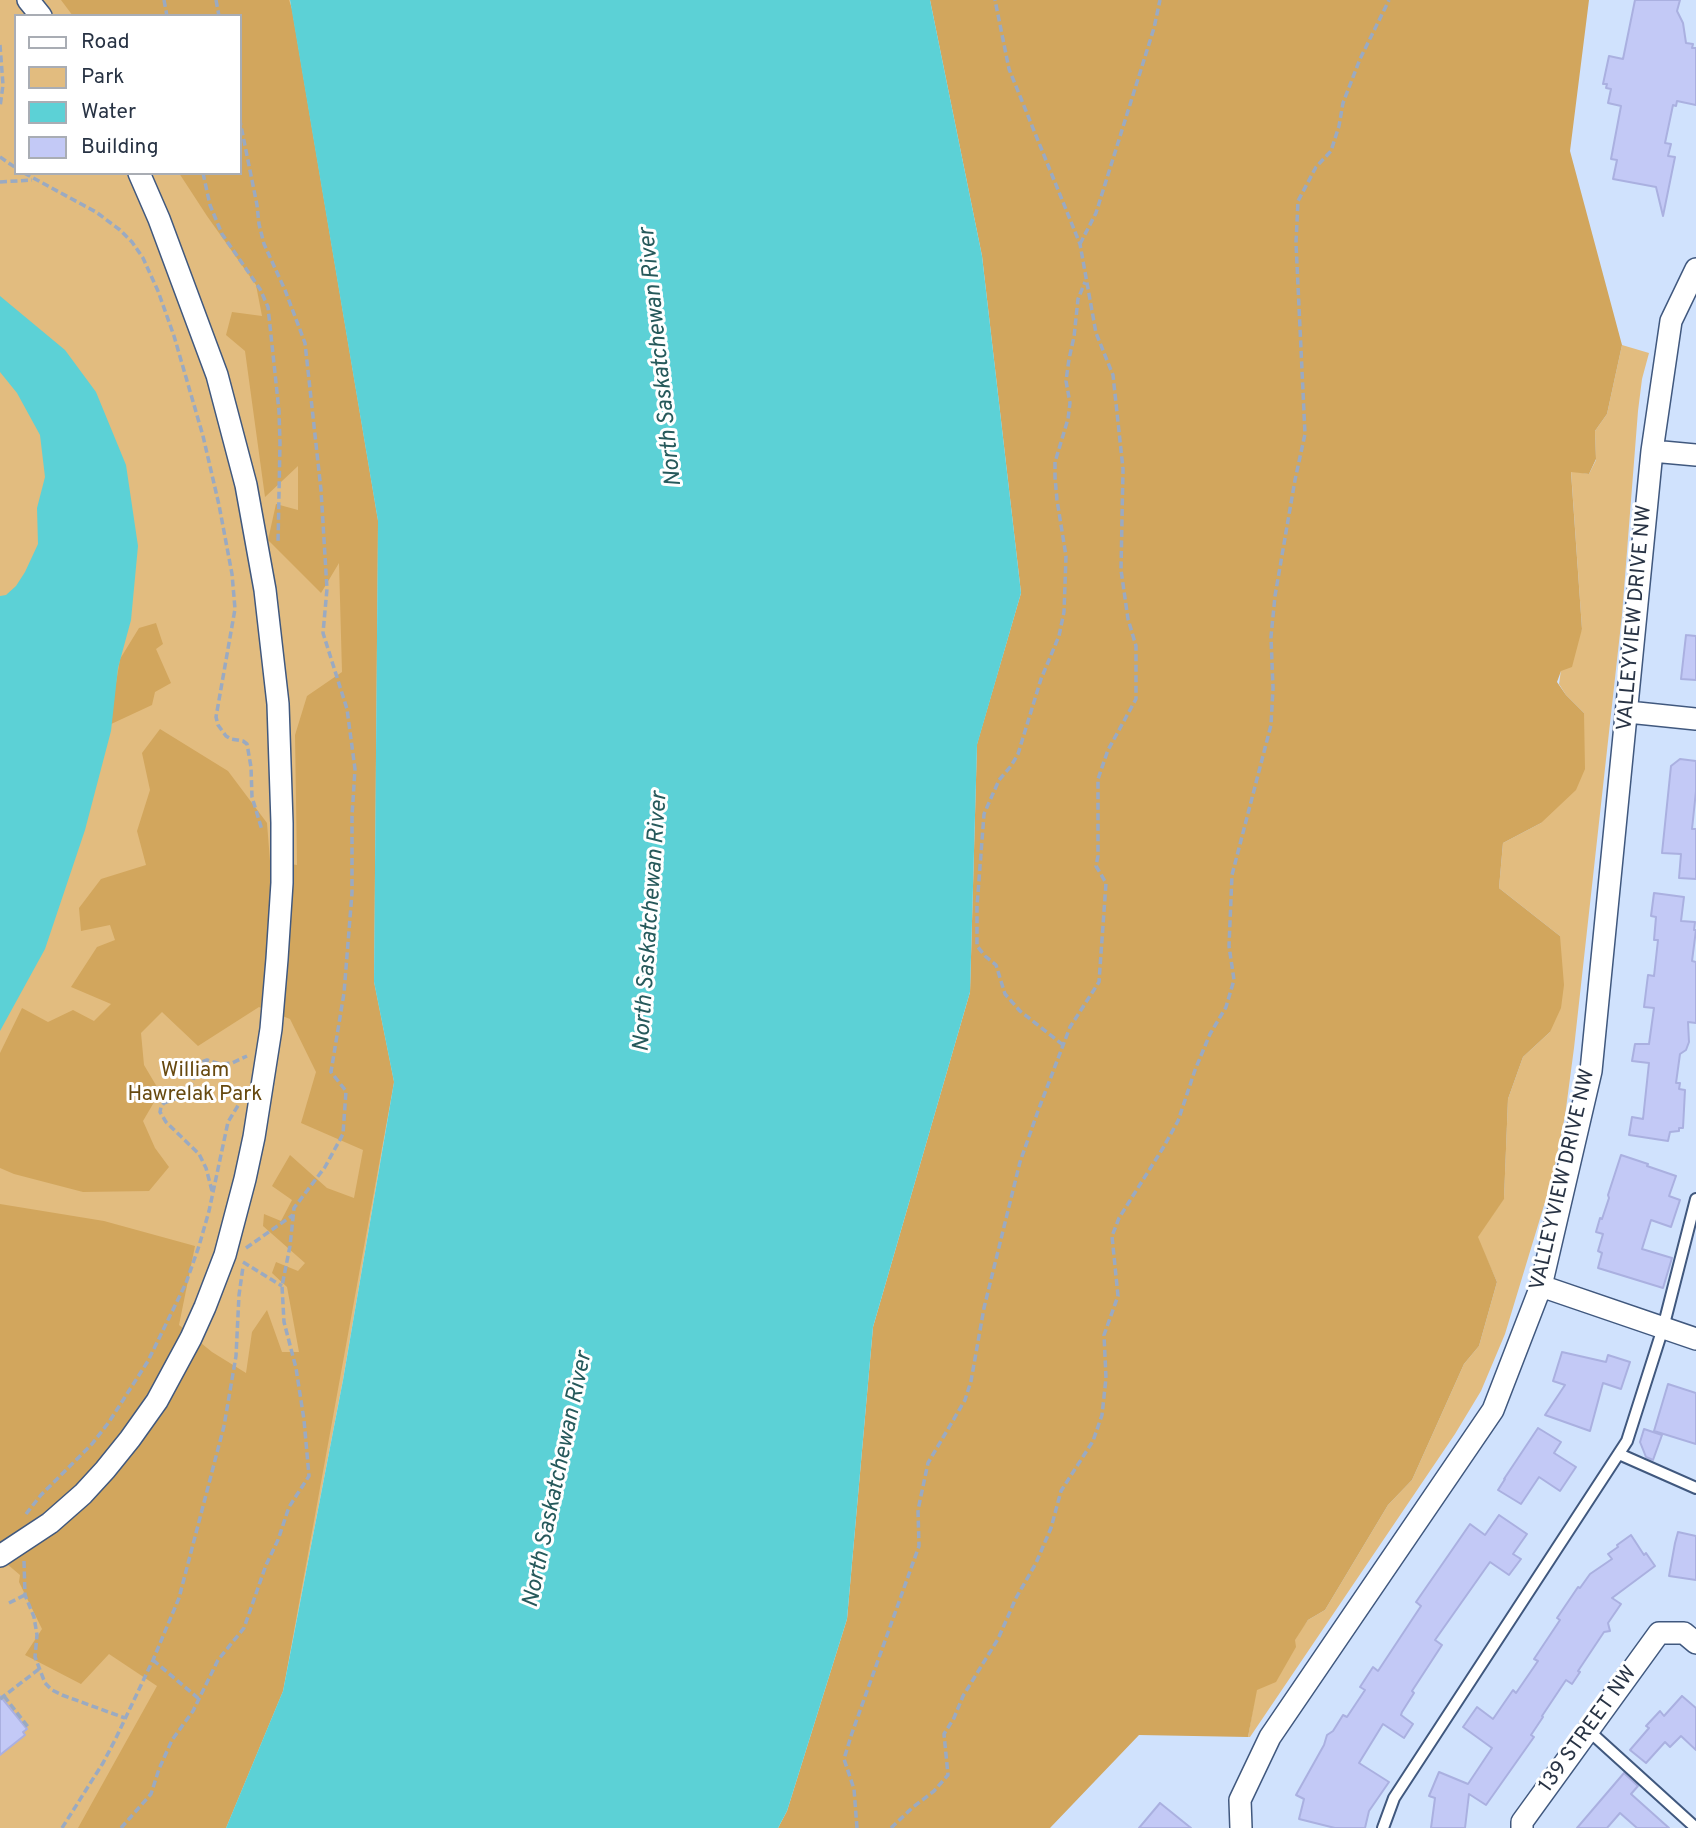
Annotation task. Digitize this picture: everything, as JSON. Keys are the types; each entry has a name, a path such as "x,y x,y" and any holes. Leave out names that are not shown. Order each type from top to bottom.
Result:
{"street":[{"path":"28,0 39,14"},
{"path":"0,1556 50,1523 105,1470 157,1401 191,1338 225,1255 245,1179 273,1001 282,883 280,745 276,682 258,545 217,375 140,175"},
{"name":"VALLEYVIEW DRIVE NW","path":"1241,1828 1240,1800 1270,1737 1493,1410 1541,1286 1591,1071 1652,451 1671,321 1696,269"},
{"path":"1652,451 1696,456"},
{"path":"1628,712 1696,719"},
{"path":"1541,1286 1696,1339"},
{"name":"139 STREET NW","path":"1522,1828 1522,1822 1660,1633 1684,1633 1696,1643"}],"lane":[{"path":"1383,1828 1394,1798 1628,1441 1663,1328 1696,1199"},
{"path":"1619,1454 1696,1488"},
{"path":"1588,1731 1696,1828"}],"path":[{"path":"857,1828 854,1789 844,1759 919,1546 918,1510 928,1463 965,1400 971,1381 984,1308 1020,1162 1070,1027 1099,982 1106,883 1096,866 1098,779 1108,750 1136,699 1136,646 1128,619 1121,570 1123,469 1113,375 1096,333 1080,244 1009,69 995,0"},
{"path":"1080,244 1096,213 1154,28 1160,0"},
{"path":"891,1828 934,1791 948,1774 944,1734 963,1696 998,1639 1016,1598 1036,1563 1051,1528 1061,1491 1093,1441 1102,1415 1106,1378 1104,1335 1118,1296 1112,1236 1119,1217 1178,1121 1195,1070 1210,1034 1226,1007 1234,980 1229,946 1232,875 1271,726 1271,638 1275,596 1305,434 1296,243 1298,201 1316,167 1331,151 1343,103 1360,59 1389,0"},
{"path":"0,45 3,85 0,107"},
{"path":"27,175 96,212 132,242 150,270 174,336 203,436 228,550 234,595 232,632 216,717 226,736 247,744 251,767 251,797 264,836"},
{"path":"203,175 210,205 222,234 260,289 268,307 279,411 278,554"},
{"path":"0,182 34,180"},
{"path":"1063,1045 1020,1011 1005,994 996,965 977,946 977,906 984,814 999,780 1018,754 1041,679 1059,636 1064,612 1066,556 1057,500 1055,462 1068,419 1070,403 1066,381 1078,299 1086,280"},
{"path":"252,1061 253,1049"},
{"path":"212,1193 199,1154 166,1122 160,1112 161,1107 187,1093 201,1062 206,1060 220,1064 232,1063 249,1054"},
{"path":"26,1514 41,1495 92,1444 148,1361 200,1246 228,1122 243,1098"},
{"path":"244,1250 293,1215"},
{"path":"62,1828 103,1763 153,1660 178,1598 224,1426 236,1356 246,1236"},
{"path":"243,1262 282,1286"},
{"path":"22,1552 25,1595 34,1617 37,1635 34,1657 45,1683 52,1690 125,1718"},
{"path":"9,1603 25,1595"},
{"path":"153,1660 198,1699"},
{"path":"28,1727 2,1698 39,1669"}],"green space":[{"name":"William Hawrelak Park","path":"0,0 290,0 378,521 374,982 394,1082 343,1380 283,1691 226,1828 0,1828"},
{"path":"1622,345 1649,353 1638,411 1622,615 1574,1048 1565,1116 1552,1179 1505,1334 1481,1391 1455,1434 1248,1737 1256,1690 1308,1620 1325,1610 1388,1505 1412,1480 1464,1364 1479,1346 1497,1282 1477,1237 1504,1198 1508,1099 1523,1057 1550,1032 1560,936 1499,888 1503,843 1541,823 1584,713 1559,684 1561,670 1582,629 1571,471 1589,474 1596,460 1595,431 1607,414"}],"shaded area":[{"path":"61,0 289,0 378,521 374,982 394,1082 283,1691 226,1828 78,1828 157,1686 109,1654 81,1684 25,1655 42,1629 19,1582 20,1575 0,1558 0,1204 104,1221 195,1246 179,1325 212,1352 246,1373 252,1332 267,1310 282,1352 299,1352 287,1287 272,1273 276,1262 298,1271 305,1263 263,1226 264,1214 281,1221 292,1200 272,1186 290,1155 327,1188 354,1198 363,1150 301,1123 316,1072 290,1019 259,1007 198,1046 162,1012 141,1033 144,1065 160,1092 143,1121 155,1148 169,1167 149,1191 83,1192 14,1174 0,1168 0,1053 22,1008 48,1022 73,1010 94,1021 111,1004 71,987 97,947 115,940 110,925 81,931 79,908 101,879 146,865 137,831 150,790 142,753 160,729 228,771 267,823 270,861 297,865 295,735 307,696 342,672 339,563 321,593 268,540 276,504 298,510 298,466 265,497 245,351 226,335 232,312 262,316 256,285 180,175 242,175 242,14 72,14"},
{"path":"930,0 1589,0 1570,151 1622,345 1607,414 1595,431 1596,459 1589,474 1571,472 1582,629 1572,667 1561,671 1557,682 1584,713 1585,769 1576,790 1541,823 1503,843 1499,888 1560,936 1564,985 1561,1008 1550,1032 1523,1057 1508,1099 1504,1199 1478,1237 1497,1282 1479,1346 1464,1364 1412,1480 1388,1505 1325,1610 1308,1620 1295,1640 1296,1647 1276,1682 1257,1690 1248,1737 1139,1735 1050,1828 778,1828 787,1811 847,1619 873,1327 970,992 977,744 1021,593 982,256"},
{"path":"156,623 163,644 156,649 171,683 155,692 152,705 109,725 120,659 139,628"}],"water":[{"name":"North Saskatchewan River","path":"290,0 930,0 982,256 1021,593 977,745 970,992 873,1327 847,1619 787,1811 778,1828 226,1828 283,1691 343,1380 394,1082 374,982 378,521"},
{"path":"0,296 65,350 96,392 126,465 138,546 131,620 118,668 111,731 85,830 45,949 0,1031 0,596 6,595 16,586 38,544 37,508 45,477 40,435 17,393 0,372"}],"building":[{"path":"1635,0 1680,0 1677,11 1683,23 1686,43 1693,44 1692,48 1696,48 1696,105 1677,101 1676,106 1673,105 1665,143 1671,144 1668,156 1675,157 1663,216 1656,187 1613,179 1617,160 1611,159 1621,106 1608,103 1611,89 1606,88 1607,84 1603,84 1609,56 1623,59"},
{"path":"1686,635 1696,636 1696,680 1681,679"},
{"path":"1680,759 1696,761 1692,829 1696,829 1696,879 1679,878 1681,854 1662,853 1671,766"},
{"path":"1654,893 1684,897 1681,921 1695,922 1696,930 1692,961 1696,962 1696,1023 1688,1022 1689,1042 1686,1050 1680,1054 1676,1083 1680,1083 1679,1089 1685,1090 1683,1128 1670,1132 1668,1141 1629,1135 1632,1117 1643,1119 1649,1063 1632,1061 1635,1044 1649,1044 1654,1008 1644,1007 1648,975 1654,976 1658,940 1654,940 1656,917 1651,916"},
{"path":"1621,1155 1676,1176 1669,1196 1680,1200 1671,1227 1651,1220 1642,1249 1672,1258 1663,1288 1598,1268 1602,1253 1598,1251 1603,1234 1596,1232"},
{"path":"1562,1352 1606,1362 1608,1355 1630,1362 1621,1389 1603,1383 1590,1431 1545,1415 1565,1385 1553,1381"},
{"path":"1668,1384 1696,1393 1696,1444 1654,1431"},
{"path":"1538,1428 1561,1442 1554,1453 1576,1467 1560,1491 1539,1477 1521,1504 1498,1490"},
{"path":"1644,1429 1662,1435 1653,1460 1646,1457 1640,1442"},
{"path":"1499,1515 1527,1534 1513,1554 1521,1559 1509,1575 1490,1562 1435,1640 1442,1645 1412,1691 1414,1693 1401,1715 1413,1724 1404,1738 1383,1724 1359,1763 1389,1782 1369,1811 1365,1828 1335,1828 1299,1819 1304,1799 1296,1795 1327,1735 1333,1731 1343,1715 1347,1717 1365,1690 1360,1687 1373,1667 1378,1671 1421,1606 1416,1602 1470,1524 1485,1535"},
{"path":"1678,1532 1696,1536 1696,1580 1669,1576"},
{"path":"1631,1535 1655,1566 1612,1598 1621,1604 1608,1623 1610,1631 1604,1632 1572,1684 1566,1680 1531,1735 1534,1737 1486,1805 1469,1794 1465,1828 1431,1828 1435,1798 1429,1796 1439,1772 1468,1784 1492,1748 1463,1727 1477,1707 1493,1719 1513,1690 1516,1693 1538,1661 1534,1659 1578,1587 1580,1588 1590,1574 1612,1559 1608,1554"},
{"path":"0,1696 27,1729 23,1732 25,1735 0,1755"},
{"path":"1682,1696 1696,1708 1696,1750 1681,1736 1670,1747 1665,1742 1646,1763 1630,1750 1660,1711 1664,1716"},
{"path":"1624,1773 1638,1786 1631,1794 1669,1828 1637,1828 1620,1813 1607,1828 1577,1828"},
{"path":"1160,1803 1191,1828 1139,1828"}]}
